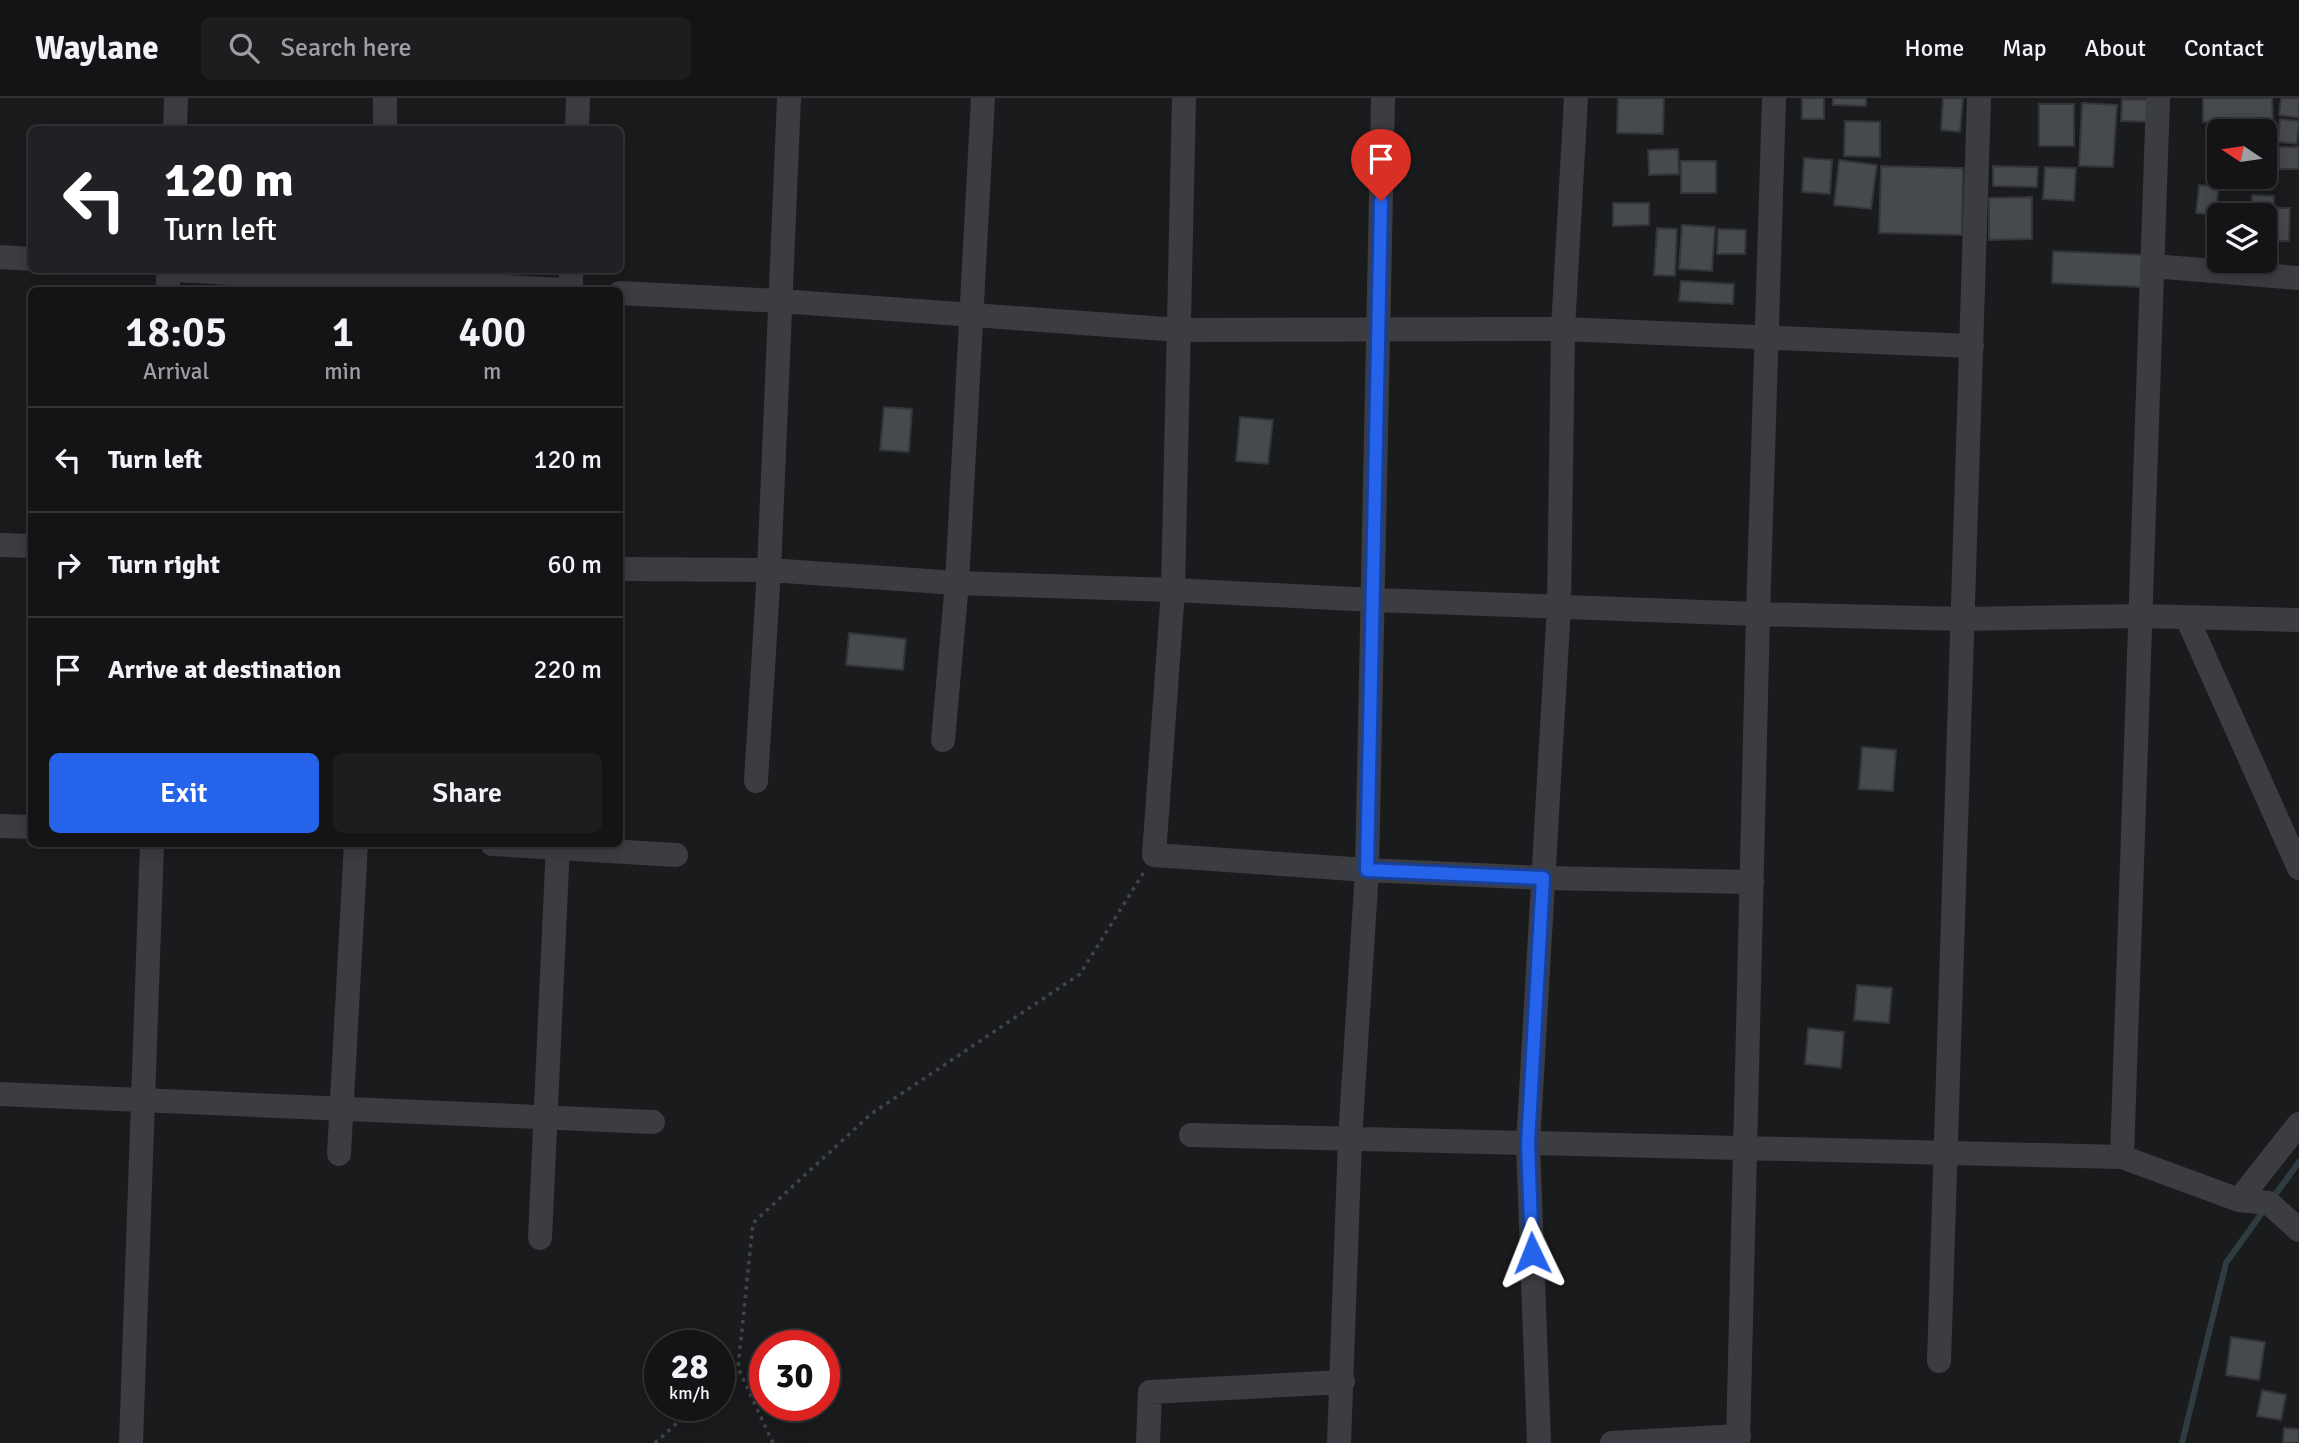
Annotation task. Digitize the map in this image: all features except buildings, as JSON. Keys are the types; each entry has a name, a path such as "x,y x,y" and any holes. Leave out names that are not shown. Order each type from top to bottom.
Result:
{"street":[{"path":"175,126 176,98"},
{"path":"385,98 385,126"},
{"path":"577,126 578,98"},
{"path":"756,781 769,570 789,98"},
{"path":"943,740 957,583 983,98"},
{"path":"1184,98 1173,590 1154,855 1367,870 1543,878 1752,882"},
{"path":"1339,1443 1349,1139 1367,870 1383,98"},
{"path":"1539,1443 1528,1144 1559,606 1563,329 1576,98"},
{"path":"1612,1443 1738,1440 1758,614 1774,98"},
{"path":"1939,1361 1979,98"},
{"path":"2122,1157 2158,98"},
{"path":"0,257 28,259"},
{"path":"2153,266 2299,278"},
{"path":"229,273 508,287"},
{"path":"623,293 780,301 1179,330 1563,329 1972,346"},
{"path":"0,545 28,546"},
{"path":"623,569 769,570 957,583 1758,614 1962,619 2142,616 2299,620"},
{"path":"2187,618 2299,868"},
{"path":"0,826 28,827"},
{"path":"131,1443 152,847"},
{"path":"339,1154 356,847"},
{"path":"540,1238 558,847"},
{"path":"582,847 676,855"},
{"path":"0,1094 653,1122"},
{"path":"2239,1200 2299,1124"},
{"path":"1191,1135 2122,1157 2239,1200 2269,1203 2299,1230"},
{"path":"1148,1443 1150,1392 1343,1382"}],"path":[{"path":"773,1443 738,1367 753,1223 871,1114 1080,974 1154,855"},
{"path":"735,1370 738,1367"},
{"path":"655,1443 679,1421"}],"waterway":[{"path":"2272,1199 2299,1162"},
{"path":"2182,1443 2226,1263 2264,1210"}],"route":[{"path":"1381,201 1367,870 1543,878 1528,1144 1532,1253"}]}
